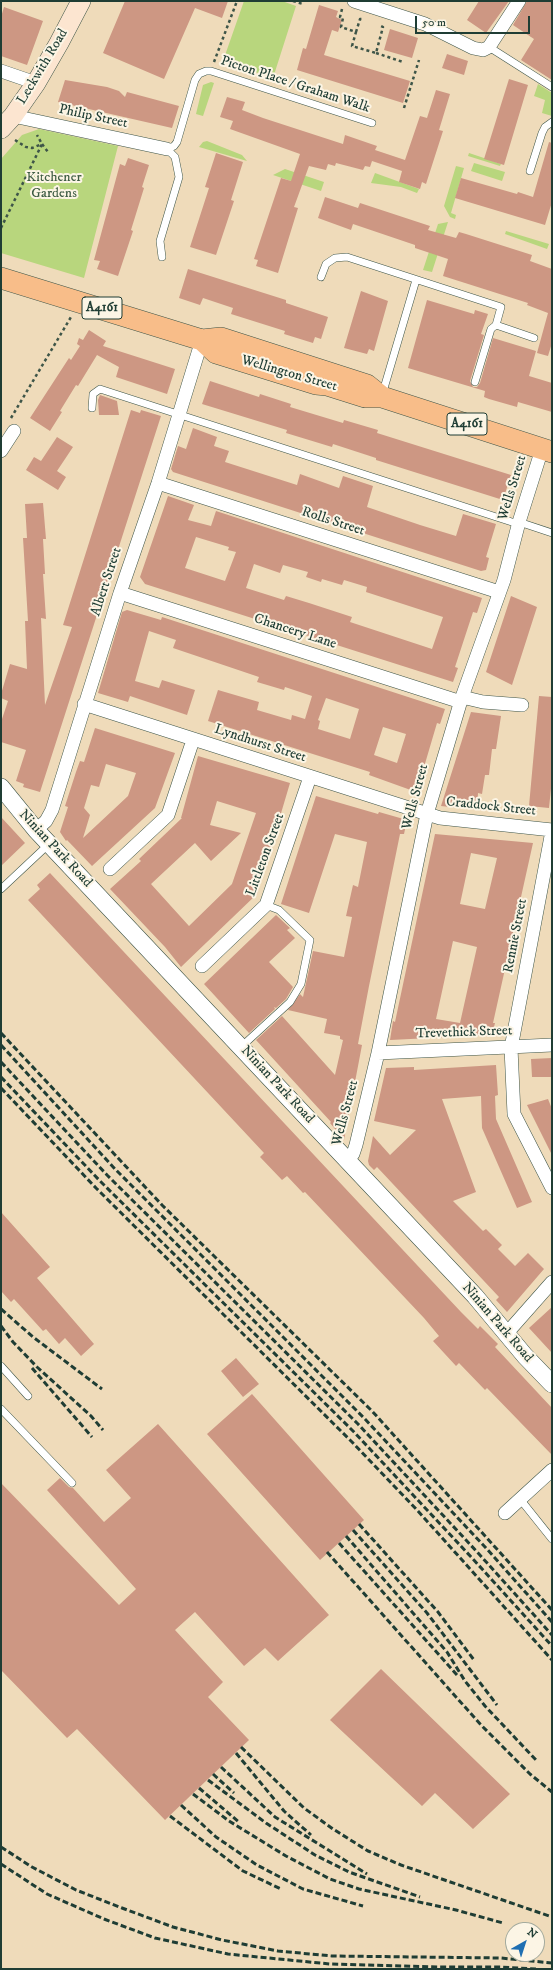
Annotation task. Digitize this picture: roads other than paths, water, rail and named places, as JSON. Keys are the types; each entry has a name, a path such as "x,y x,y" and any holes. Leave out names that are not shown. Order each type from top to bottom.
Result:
{"main road":[{"name":"Leckwith Road","path":"10,128 59,43 80,1"},
{"name":"Wellington Street","path":"1,278 80,301 202,340 216,353 316,384 327,385 365,397 382,397 547,450"}],"street":[{"path":"354,1 424,24 478,49 489,47 519,1"},
{"path":"1,71 36,83"},
{"name":"Philip Street","path":"10,128 167,149"},
{"name":"Albert Street","path":"36,830 49,816 120,593 158,483 202,340"},
{"path":"1,451 14,431"},
{"name":"Wells Street","path":"347,1160 353,1154 356,1145 378,1053 427,814 462,700 499,592 519,523 547,450"},
{"name":"Rolls Street","path":"158,483 499,592"},
{"name":"Chancery Lane","path":"120,593 462,700 522,705"},
{"name":"Lyndhurst Street","path":"84,704 427,814"},
{"path":"110,869 168,815 193,740"},
{"name":"Littleton Street","path":"202,966 266,905 310,777"},
{"name":"Ninian Park Road","path":"1,787 36,830 475,1296 552,1384"},
{"name":"Craddock Street","path":"427,814 440,818 552,831"},
{"name":"Rennie Street","path":"552,831 511,1048 514,1114 552,1188"},
{"name":"Trevethick Street","path":"378,1053 552,1046"},
{"path":"507,1333 552,1282"},
{"path":"505,1513 552,1470"}],"lane":[{"path":"489,47 552,87"},
{"name":"Picton Place / Graham Walk","path":"167,149 174,146 177,142 195,80 199,74 206,71 372,123"},
{"path":"530,171 542,133 545,127 552,122"},
{"path":"162,257 160,241 179,177 175,157 167,149"},
{"path":"321,277 326,264 335,258 347,257 501,307 496,325 491,329 475,382"},
{"path":"382,397 416,280"},
{"path":"496,325 534,338"},
{"path":"92,408 93,394 100,389 552,533"},
{"path":"1,889 50,844"},
{"path":"241,1047 290,1002 301,984 310,940 279,910 266,905"},
{"path":"1,1366 28,1396"},
{"path":"1,1409 72,1483"},
{"path":"520,1499 552,1539"}],"railway":[{"path":"1,1033 162,1205 372,1411 552,1610"},
{"path":"1,1045 115,1169 364,1418 486,1548 552,1622"},
{"path":"1,1062 107,1175 358,1424 552,1635"},
{"path":"1,1077 100,1181 354,1432 552,1646"},
{"path":"1,1088 96,1188 352,1442 417,1510 552,1660"},
{"path":"1,1309 33,1337 102,1389"},
{"path":"1,1326 13,1342 37,1367 91,1416 103,1430"},
{"path":"32,1368 92,1437"},
{"path":"359,1524 438,1612 474,1660"},
{"path":"353,1530 427,1613 497,1705"},
{"path":"346,1536 447,1652 465,1681 485,1706 536,1760"},
{"path":"339,1543 457,1675"},
{"path":"327,1552 481,1725 530,1774 552,1792"},
{"path":"241,1747 304,1808 333,1829 368,1851 401,1865 552,1917"},
{"path":"236,1753 284,1811 311,1835"},
{"path":"221,1767 275,1817 367,1874"},
{"path":"213,1774 234,1793"},
{"path":"208,1780 266,1823 315,1855 349,1872 420,1897"},
{"path":"199,1788 240,1823"},
{"path":"193,1794 229,1821 286,1856 330,1879 359,1889 456,1910 503,1923"},
{"path":"181,1805 216,1837 257,1865 303,1889 363,1906"},
{"path":"170,1816 243,1871 281,1889"},
{"path":"1,1847 32,1867 76,1890 173,1927 222,1940 278,1951 332,1956 501,1958 552,1963"},
{"path":"1,1864 47,1894 104,1919 155,1938 228,1954 330,1964 536,1969"}],"park label":[{"name":"Kitchener Gardens","path":"54,186"}]}
